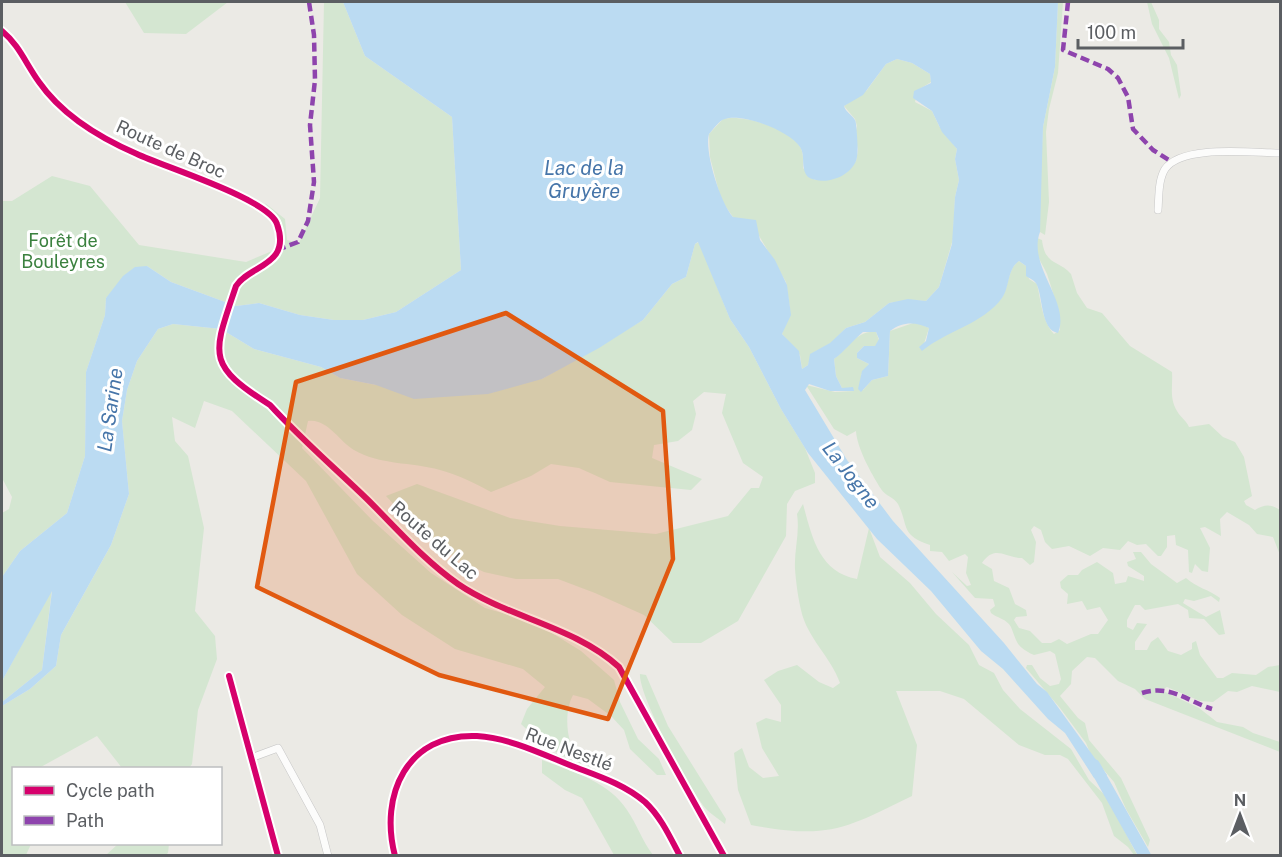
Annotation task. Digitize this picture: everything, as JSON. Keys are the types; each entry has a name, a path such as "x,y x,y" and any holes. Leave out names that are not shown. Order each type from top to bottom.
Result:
{"street":[{"name":"Route de Broc","path":"2,31 21,51 46,91 76,119 138,155 246,198 271,213 279,232 275,255 262,268 240,280 235,289 218,344 220,362 229,376"},
{"path":"1158,210 1162,176 1166,168 1177,159 1201,152 1281,153"},
{"name":"Route du Lac","path":"229,376 270,405 423,554 458,583 496,606 544,624 602,654 619,667 724,855"},
{"path":"229,676 278,855"},
{"name":"Rue Nestlé","path":"395,855 389,822 391,802 403,772 420,754 432,746 450,739 476,736 511,743 626,789 654,812 680,855"},
{"path":"251,758 278,748 320,825 328,855"}],"highlighted area":[{"path":"506,313 663,411 673,559 608,719 439,675 257,587 296,382"}],"green space":[{"path":"125,2 228,2 186,34 144,33"},
{"name":"Forêt de Bouleyres","path":"324,2 343,2 365,56 452,117 461,270 396,312 363,320 334,320 300,315 259,303 236,306 171,282 147,266 106,298 105,315 86,372 85,456 67,513 20,551 2,577 2,513 9,509 12,497 2,478 2,201 12,201 52,176 90,186 139,245 246,262 272,251 279,239 279,224 265,203 285,219 287,240 299,243 320,198"},
{"path":"1058,2 1063,2 1058,73 1046,132 1049,202 1045,235 1040,232 1038,224 1043,127 1055,67"},
{"path":"1147,2 1151,2 1159,20 1159,29 1169,42 1171,55 1177,65 1181,95 1179,99 1169,58 1152,24"},
{"path":"897,59 912,63 930,74 931,82 918,90 915,102 932,111 939,126 957,149 955,159 959,180 955,197 953,239 939,287 926,301 909,300 889,303 865,322 846,328 831,343 811,354 808,365 802,369 800,355 782,334 790,309 786,282 758,234 733,217 721,200 710,157 709,134 723,119 742,119 764,124 785,133 799,145 803,168 815,180 838,177 848,171 856,161 858,150 855,119 844,106 867,90 886,64"},
{"path":"1037,238 1042,240 1049,258 1071,274 1077,293 1087,308 1102,313 1130,346 1172,372 1173,401 1177,411 1189,427 1209,424 1223,437 1235,442 1244,457 1252,496 1244,501 1246,505 1255,510 1268,506 1280,510 1280,555 1273,537 1257,534 1249,525 1227,512 1220,519 1221,536 1205,527 1200,528 1210,548 1208,572 1202,571 1195,564 1192,573 1189,572 1188,550 1176,545 1175,535 1167,536 1167,547 1161,556 1158,556 1146,544 1137,545 1128,541 1120,550 1103,548 1090,556 1069,546 1052,549 1045,542 1041,530 1034,526 1031,530 1036,542 1034,562 1030,565 1022,558 1001,553 991,554 982,563 992,569 994,581 1009,588 1015,604 1026,610 1027,616 1016,617 1014,620 1019,628 1030,631 1042,643 1051,643 1059,639 1067,644 1091,634 1098,634 1108,620 1100,607 1087,610 1082,601 1067,604 1068,594 1061,588 1060,582 1068,575 1078,575 1082,570 1097,562 1113,573 1115,584 1126,582 1128,576 1144,581 1144,576 1128,566 1127,562 1136,559 1133,552 1141,552 1151,564 1177,583 1186,578 1220,598 1219,602 1211,596 1194,601 1185,599 1183,603 1206,617 1220,610 1225,634 1219,635 1204,619 1189,618 1188,610 1178,604 1145,610 1140,605 1135,605 1127,620 1127,627 1133,630 1137,623 1147,624 1135,642 1135,650 1147,650 1151,642 1158,637 1168,651 1181,655 1192,649 1192,643 1196,641 1200,655 1217,678 1223,678 1232,673 1256,675 1268,667 1280,665 1280,692 1252,686 1237,692 1228,691 1213,702 1200,701 1167,687 1161,690 1199,708 1217,722 1243,727 1253,733 1280,742 1280,752 1145,699 1135,689 1118,681 1095,658 1087,657 1072,671 1071,684 1060,696 1085,723 1089,740 1121,778 1150,840 1148,847 1126,809 1114,782 1091,755 1086,743 1060,708 1026,668 1027,665 1032,665 1040,678 1050,686 1059,684 1061,679 1055,654 1050,651 1034,655 1024,649 1018,644 1009,624 991,613 990,610 995,606 993,599 975,598 952,572 967,586 971,585 966,573 968,557 965,554 949,561 942,552 930,551 930,545 910,533 898,504 883,491 869,468 859,445 856,431 847,436 834,429 806,385 835,392 854,391 842,388 836,376 834,359 858,337 869,332 876,332 879,340 875,347 864,346 857,353 857,358 869,364 861,375 863,390 872,380 888,376 890,331 916,322 929,328 922,350 981,316 999,301 1012,269 1019,261 1026,266 1029,279 1037,284 1044,317 1054,334 1060,330 1058,316 1047,274 1037,252"},
{"path":"699,242 730,319 749,347 781,409 805,448 815,473 815,483 795,491 787,504 786,536 738,621 701,643 673,643 644,615 558,579 516,579 484,572 457,559 422,534 386,496 417,484 510,518 560,526 656,534 728,516 751,488 759,488 763,477 743,463 722,413 726,394 704,392 693,401 696,414 692,430 678,441 654,445 652,458 702,479 691,490 610,482 579,468 551,464 531,476 491,492 440,470 385,461 364,455 348,446 327,426 315,421 308,421 302,448 373,521 431,573 485,608 523,619 547,630 581,651 614,680 620,702 638,739 659,759 666,775 657,775 630,749 624,730 611,716 588,699 573,695 567,719 569,737 575,752 597,768 576,762 556,752 538,739 521,724 527,709 545,687 523,669 455,649 402,615 357,574 306,481 232,411 204,401 195,428 172,417 175,441 188,456 204,528 195,611 215,636 217,659 198,710 192,764 190,767 121,767 97,736 41,767 12,767 12,845 31,845 26,855 3,855 2,706 30,689 56,666 61,635 111,545 129,494 122,421 127,390 137,361 158,329 173,324 221,329 254,349 321,367 340,378 376,385 542,379 643,320 672,284 686,277 695,244"},
{"path":"803,504 819,551 834,569 844,575 857,579 869,528 880,557 910,583 936,614 969,645 979,665 994,673 1003,690 1020,709 1071,749 1089,780 1107,797 1137,855 1134,855 1114,836 1102,803 1068,759 1060,755 1045,755 1019,745 964,699 940,691 896,691 917,745 912,796 851,824 818,831 751,825 738,790 734,753 742,748 749,767 763,778 779,776 762,748 756,723 766,718 781,722 781,705 764,680 778,671 797,665 819,682 833,688 840,683 808,630 800,605 795,562 797,514"},
{"path":"52,589 42,670 2,702 2,681"},
{"path":"640,674 646,675 668,726 726,819 725,824 707,810 699,800 678,765 647,702"},
{"path":"542,760 578,773 610,792 627,810 653,855 614,855 582,798 565,790 542,773"},
{"path":"117,845 169,845 168,853 164,856 106,855"}],"water":[{"name":"Lac de la Gruyère","path":"343,2 1058,2 1055,67 1043,127 1038,245 1043,271 1059,309 1058,333 1052,331 1048,326 1037,285 1026,276 1026,266 1019,261 1012,269 1005,294 994,307 975,321 922,351 919,347 926,341 929,328 910,324 900,325 890,331 888,376 872,380 861,392 858,389 862,371 869,364 857,358 857,353 864,346 875,346 879,339 876,332 863,332 834,359 836,376 842,388 853,387 854,391 830,391 809,384 805,390 847,460 893,521 1004,643 1037,684 1047,692 1107,775 1099,780 1094,778 1065,733 1048,719 1003,669 981,651 931,591 877,539 808,453 781,409 749,347 730,319 698,242 695,244 686,277 672,284 643,320 599,348 542,379 488,394 414,399 376,385 340,378 321,367 254,349 221,329 173,324 158,329 137,361 127,390 122,421 129,494 111,545 61,635 56,666 30,689 2,706 2,702 42,670 52,591 2,681 2,577 20,551 67,513 85,456 86,372 105,315 106,298 123,276 135,267 147,266 171,282 236,306 259,303 300,315 334,320 363,320 396,312 461,270 452,117 365,56","holes":["897,59 912,63 930,74 931,83 914,91 913,98 932,111 942,132 957,149 955,159 959,180 955,197 952,244 939,287 926,301 908,299 889,303 865,322 846,328 830,343 810,354 808,365 802,369 799,351 782,334 791,315 787,285 775,260 760,240 756,220 733,217 723,201 711,165 709,134 718,123 725,119 743,119 766,125 787,135 800,147 804,170 808,177 821,181 835,179 848,172 857,158 856,121 844,106 863,95 886,64"]}],"waterway":[{"name":"La Jogne","path":"1094,765 1145,856"}],"marked path":[{"path":"277,250 298,242 308,221 314,182 310,125 315,80 314,35 309,2"},
{"path":"1068,2 1063,50 1108,69 1118,78 1128,97 1133,129 1153,150 1172,162"},
{"path":"1142,693 1170,692 1212,709"}],"cycle path":[{"path":"2,31 18,49 48,94 83,124 109,141 236,194 270,214 277,224 280,238 279,248 274,257 242,279 236,286 222,328 220,356 225,368 234,379 270,405 446,575 477,596 582,642 619,667 724,856"},
{"path":"229,676 278,856"},
{"path":"395,856 391,833 391,811 395,790 404,772 416,757 432,745 453,738 477,736 526,747 620,785 645,802 656,814 680,856"}],"water label":[{"name":"La Sarine","path":"110,410"}]}
